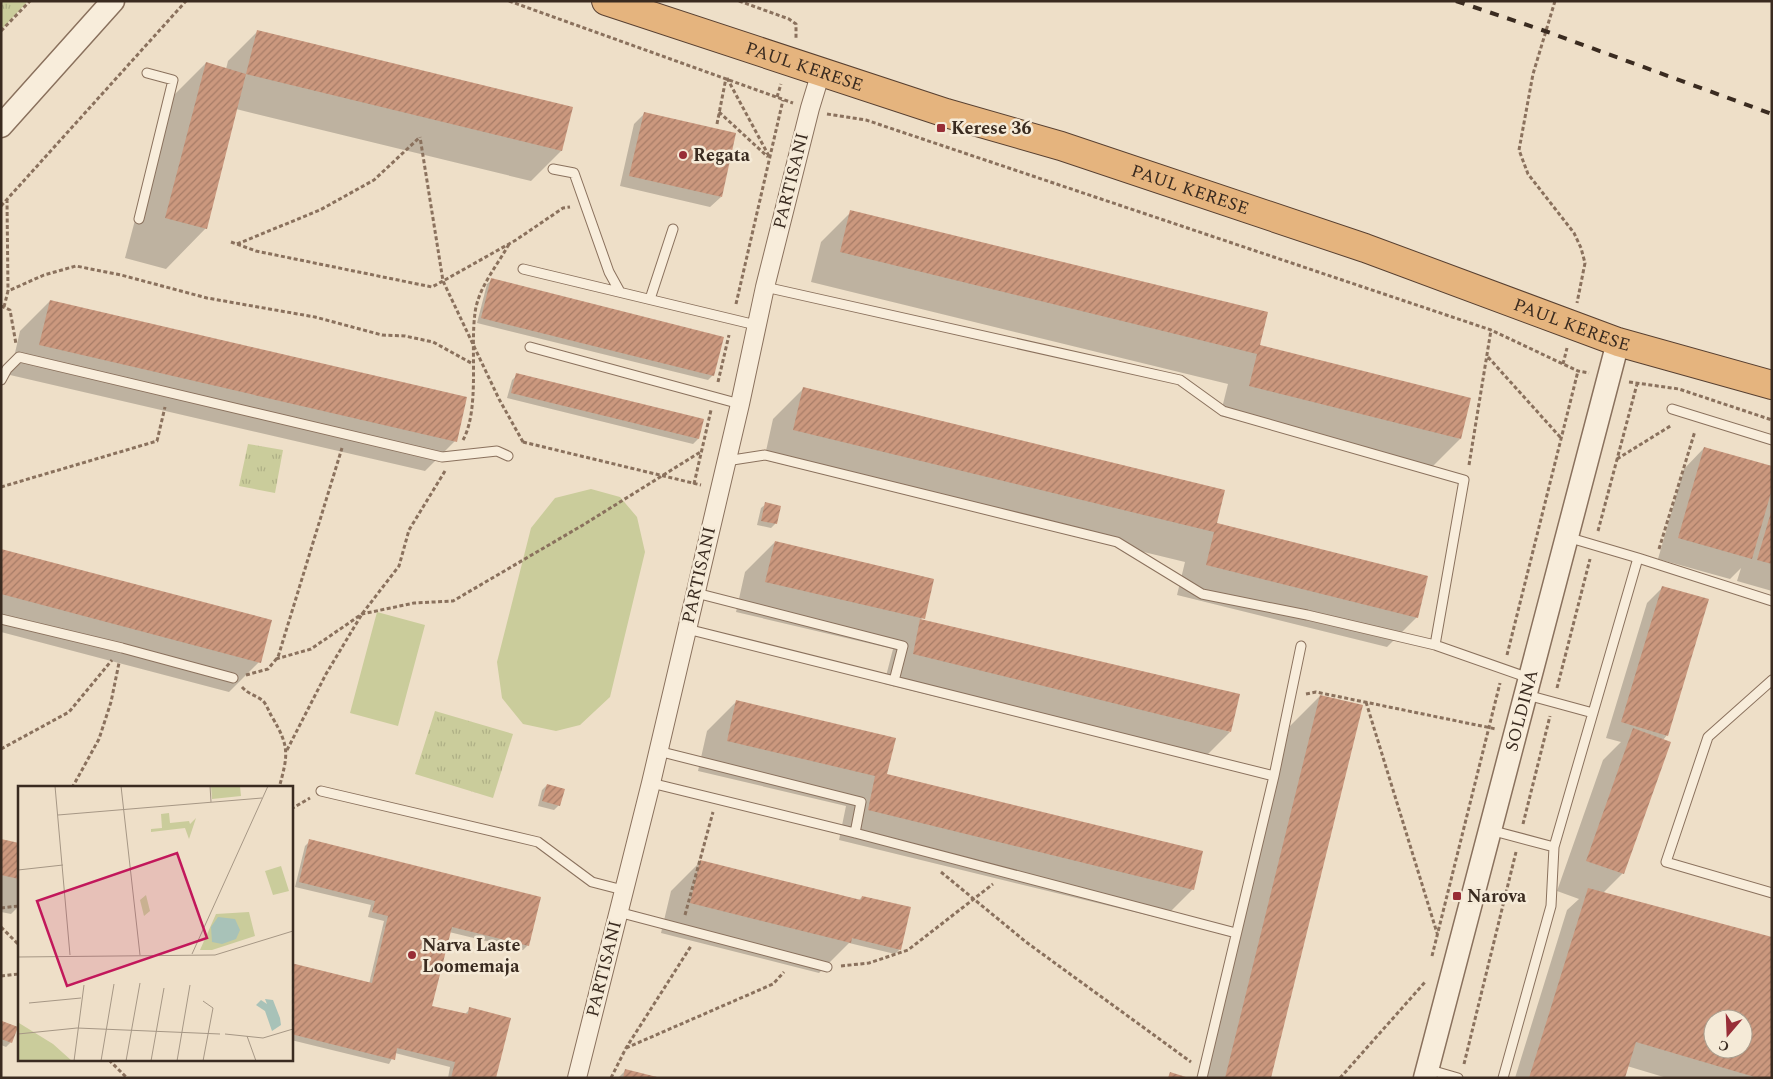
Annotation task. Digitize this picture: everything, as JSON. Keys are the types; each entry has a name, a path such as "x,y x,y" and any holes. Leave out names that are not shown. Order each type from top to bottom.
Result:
{"highway":[{"name":"PAUL KERESE","path":"606,1 821,72 1061,146 1356,245 1572,327 1618,342 1772,385"}],"street":[{"path":"1,126 113,1"},
{"name":"PARTISANI","path":"576,1078 651,783 740,404 765,287 810,108 821,72"},
{"name":"SOLDINA","path":"1426,1074 1618,342"}],"lane":[{"path":"139,219 173,80 147,73"},
{"path":"553,169 574,173 583,203 595,229 609,272 620,292"},
{"path":"650,299 673,229"},
{"path":"523,269 756,325"},
{"path":"765,287 1180,380 1223,410 1464,480 1435,645"},
{"path":"530,347 740,404"},
{"path":"1,380 7,369 19,357 442,456 497,451 508,456"},
{"path":"1672,409 1772,440"},
{"path":"726,461 765,455 1117,542 1202,594 1308,615 1435,645 1504,669 1554,702 1593,713"},
{"path":"1566,536 1772,601"},
{"path":"1502,1078 1551,906 1554,847 1638,558"},
{"path":"696,592 903,646 894,681"},
{"path":"1,619 122,648 233,678"},
{"path":"687,629 1274,776"},
{"path":"1203,1075 1274,776 1301,646"},
{"path":"1772,680 1708,737 1666,862 1772,893"},
{"path":"658,752 861,802 855,833"},
{"path":"651,783 855,833 1236,933"},
{"path":"321,791 538,842 592,882 623,890"},
{"path":"1490,830 1554,847"},
{"path":"618,912 827,967"},
{"path":"1426,1074 1460,1074"}],"path":[{"path":"1,32 30,1"},
{"path":"1,206 186,1"},
{"path":"508,1 830,116 866,120 1491,330 1578,371 1608,376 1637,384 1679,389 1772,420"},
{"path":"1555,1 1531,82 1519,150 1528,174 1574,233 1581,248 1585,264 1563,364"},
{"path":"717,124 726,78"},
{"path":"726,78 770,159"},
{"path":"694,484 783,100"},
{"path":"719,112 770,159"},
{"path":"237,244 320,210 374,180 420,137 442,282 523,442"},
{"path":"8,199 8,291 3,306 10,310 19,357"},
{"path":"231,242 256,250 432,287 509,244 563,208 583,203"},
{"path":"279,786 287,750 326,674 362,614 399,566 409,530 467,432 475,312 484,285 509,244"},
{"path":"8,291 44,275 76,266 121,275 207,298 316,318 382,335 405,336 433,342 473,364"},
{"path":"1464,480 1471,462 1491,330"},
{"path":"1487,356 1561,438"},
{"path":"1430,962 1578,371"},
{"path":"1460,1074 1594,544 1637,384"},
{"path":"1,488 157,441 169,392"},
{"path":"1617,459 1689,414"},
{"path":"1654,564 1695,430 1703,433"},
{"path":"287,750 279,729 262,700 248,694 233,678 268,669 276,659 346,435"},
{"path":"508,456 511,449 523,442 719,489"},
{"path":"276,659 311,649 362,614 414,603 453,601 583,525 702,450"},
{"path":"1,749 70,712 122,648"},
{"path":"73,786 99,739 111,702 122,648"},
{"path":"1290,696 1316,692 1544,739"},
{"path":"1366,702 1437,934"},
{"path":"292,808 321,791"},
{"path":"681,928 717,800"},
{"path":"915,849 973,900 1026,942 1203,1075"},
{"path":"827,967 869,963 908,950 1007,873"},
{"path":"1,908 18,906"},
{"path":"1,927 18,944"},
{"path":"612,1078 626,1048 699,933"},
{"path":"626,1048 773,984 796,958"},
{"path":"1423,990 1428,971"},
{"path":"1,976 18,974"},
{"path":"1340,1078 1426,981"},
{"path":"111,1062 127,1078"}],"green space":[{"path":"1,1 28,1 1,30"},
{"path":"248,444 283,450 275,493 239,486"},
{"path":"591,489 620,497 637,517 645,552 610,697 580,725 556,731 523,724 502,698 497,662 531,528 555,498"},
{"path":"377,612 425,625 398,726 350,713"},
{"path":"435,711 513,734 493,798 415,774"}],"building":[{"path":"257,30 573,107 562,151 246,74"},
{"path":"206,62 246,74 207,229 165,218"},
{"name":"Regata","path":"644,112 736,133 722,197 629,176"},
{"path":"850,210 1268,312 1260,345 1471,398 1461,439 1249,386 1257,354 840,252"},
{"path":"491,278 724,337 714,376 481,318"},
{"path":"50,300 467,397 457,442 39,345"},
{"path":"516,373 704,419 699,439 511,393"},
{"path":"803,387 1225,490 1217,523 1428,576 1418,618 1206,565 1214,532 793,430"},
{"path":"1704,447 1772,466 1772,489 1752,559 1678,538"},
{"path":"765,502 781,506 777,524 761,521"},
{"path":"1772,512 1772,564 1757,560"},
{"path":"775,541 934,579 925,619 765,582"},
{"path":"1,549 272,620 261,663 1,594"},
{"path":"1662,586 1709,599 1668,736 1621,722"},
{"path":"920,619 1240,694 1231,732 913,654"},
{"path":"1320,695 1363,705 1271,1078 1225,1078"},
{"path":"736,700 896,738 887,774 1203,851 1194,890 868,810 875,776 727,741"},
{"path":"1633,728 1671,742 1624,874 1586,861"},
{"path":"547,784 565,789 560,806 542,801"},
{"path":"1,839 18,843 18,879 1,875"},
{"name":"Narva Laste Loomemaja","path":"309,839 541,897 529,946 452,927 432,1006 468,1014 469,1007 511,1018 496,1078 451,1078 455,1062 397,1048 395,1060 292,1034 292,963 372,983 388,916 372,912 375,901 299,882"},
{"path":"700,860 861,900 862,896 911,907 901,950 852,938 851,943 690,903"},
{"path":"1588,888 1772,937 1772,1078 1758,1078 1636,1042 1625,1078 1529,1078"},
{"path":"2,1021 18,1027 12,1043 1,1039"},
{"path":"625,1069 657,1077 657,1078 623,1078"},
{"path":"1170,1072 1186,1077 1186,1078 1168,1078"}],"railway":[{"path":"1456,1 1545,31 1772,114"}],"place":[{"name":"Kerese 36","path":"941,128"},
{"name":"Regata","path":"683,155"},
{"name":"Narova","path":"1457,896"},
{"name":"Narva Laste Loomemaja","path":"412,955"}]}
